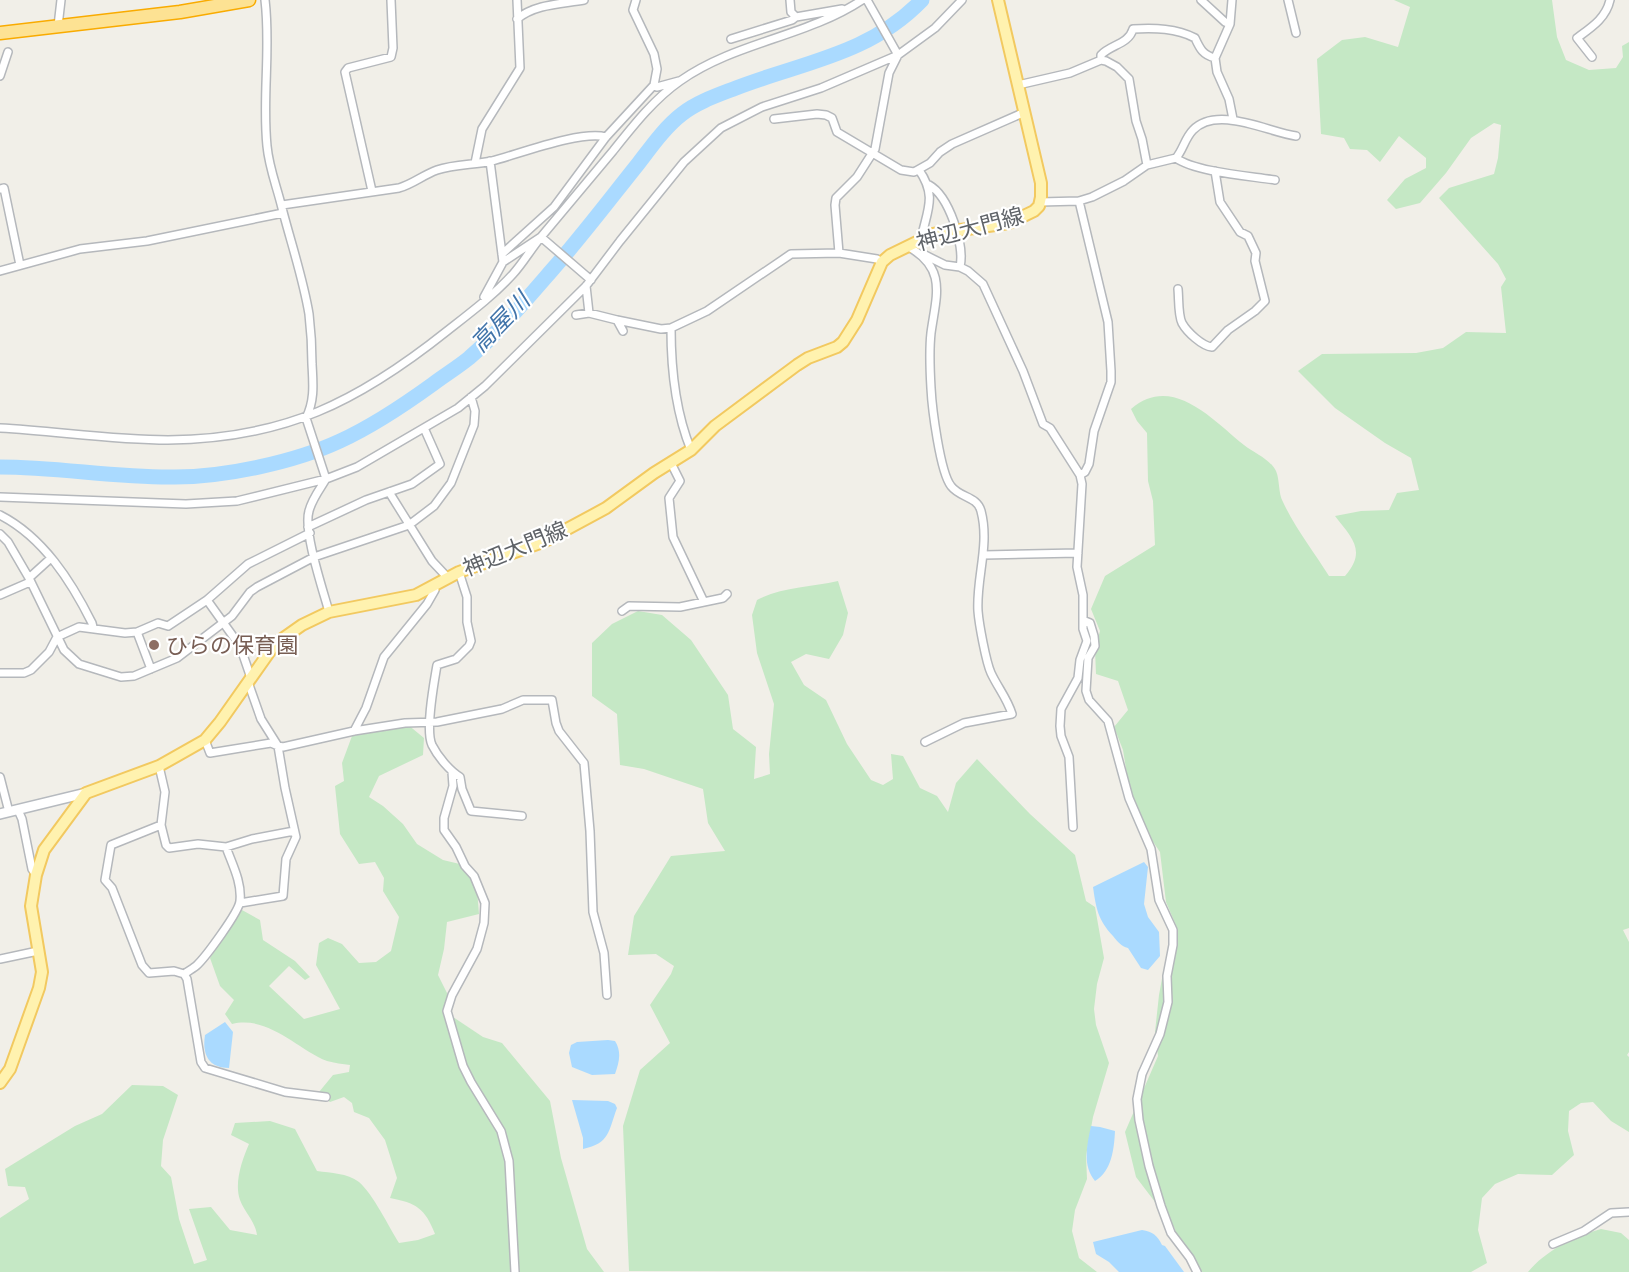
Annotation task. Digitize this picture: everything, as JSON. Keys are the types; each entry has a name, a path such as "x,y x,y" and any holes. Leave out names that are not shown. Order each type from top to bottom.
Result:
{"highway":[{"path":"0,33 180,12 249,0"}],"main road":[{"name":"神辺大門線","path":"86,793 159,766 205,740 275,644 302,625 329,612 416,595 459,572 543,542 606,508 691,450 715,426 797,365 843,342 857,320 882,262 890,255 933,234 1009,223 1034,211 1040,202 1041,183 998,0"},
{"path":"0,1083 10,1069 39,988 42,972 31,906 36,875 44,850 86,793"}],"street":[{"path":"58,26 60,0"},
{"path":"265,0 268,33 265,126 267,148 273,181 304,291 312,336 313,396 307,419 326,477 309,512 309,530 329,612"},
{"path":"372,191 345,72 348,68 390,57 393,48 391,0"},
{"path":"475,163 482,129 520,68 517,0"},
{"path":"517,19 537,8 584,0"},
{"path":"482,302 502,258 554,207 606,137 654,85 657,69 654,54 633,10 636,0"},
{"path":"790,0 791,12 796,17"},
{"path":"654,85 657,87 679,81 730,53 782,36 848,9 861,0"},
{"path":"867,0 898,55"},
{"path":"0,497 186,504 237,501 357,467 458,408 520,352 589,281 684,162 721,128 762,107 821,88 898,55 935,28 962,0"},
{"path":"1201,0 1230,24"},
{"path":"1232,0 1230,24 1215,58 1217,72 1229,99 1233,119"},
{"path":"1288,0 1296,33"},
{"path":"1592,57 1577,38 1598,23 1608,10 1610,0"},
{"path":"731,39 796,17 848,9"},
{"path":"1101,60 1106,50 1125,40 1131,35 1133,29 1156,28 1186,33 1196,38 1200,50 1207,56 1215,58"},
{"path":"0,76 8,52"},
{"path":"839,254 836,198 857,177 875,149 889,73 898,55"},
{"path":"1018,85 1070,73 1101,60 1117,67 1129,79 1147,165"},
{"path":"0,428 114,438 170,440 240,435 307,419 364,389 414,358 513,274 627,134 648,110 679,81"},
{"path":"774,119 826,115 832,118 837,132 901,170 914,172 952,144 1025,112"},
{"path":"1176,158 1190,133 1199,125 1211,122 1233,119 1296,136"},
{"path":"0,271 80,249 147,241 282,209 408,186 436,170 490,161 575,138 600,135 606,137"},
{"path":"1040,202 1079,201 1107,191 1147,165 1176,158 1184,163 1215,171 1275,180"},
{"path":"490,161 502,258"},
{"path":"919,170 929,185 935,188 941,196 956,231 961,246 960,267"},
{"path":"1178,290 1181,322 1208,347 1212,347 1228,330 1265,302 1255,261 1256,253 1248,236 1240,232 1220,202 1215,171"},
{"path":"921,240 930,211 929,185"},
{"path":"0,189 4,188 20,265"},
{"path":"1079,201 1108,322 1111,371 1111,382 1094,431 1089,464 1085,472 1080,475"},
{"path":"542,238 589,281 589,313"},
{"path":"502,258 542,238"},
{"path":"908,246 945,265 960,267 968,271 983,284 1023,371 1043,424 1050,428 1080,475 1082,484 1077,567 1083,595 1083,629 1087,641 1080,660 1078,678 1064,701 1060,717 1061,736 1069,757 1073,827"},
{"path":"576,315 589,313 661,329 671,328 707,311 791,254 839,254 877,259 882,262"},
{"path":"923,254 934,274 936,284 937,302 931,335 933,414 946,478 958,493 974,500 979,505 984,532 984,555 977,592 978,614 991,674 1008,699 1012,714 964,723 925,742"},
{"path":"617,320 623,331"},
{"path":"671,328 671,372 682,423 691,450"},
{"path":"0,534 8,542 29,580 64,650 79,664 121,677 134,676 177,658 223,623 250,592 315,557 409,525 434,506 451,483 474,425 475,411 471,397"},
{"path":"0,673 24,673 31,670 49,652 57,638 79,627 93,627 125,633 136,632 158,623 168,626 207,600 248,564 366,500 412,484 440,464 424,428"},
{"path":"671,463 680,481 669,498 673,537 704,602"},
{"path":"389,492 432,561 448,578"},
{"path":"0,515 26,531 51,558 79,597 93,627"},
{"path":"984,555 1078,553"},
{"path":"0,595 29,580 51,558"},
{"path":"459,572 467,597 467,622 471,641 456,659 436,665 432,696 430,736 432,745 452,772 460,777 471,811 522,816"},
{"path":"354,730 366,708 384,657 427,604 435,590 433,586"},
{"path":"622,611 629,606 680,607 723,598 727,594"},
{"path":"207,600 240,646 261,719 278,746 296,837 286,859 283,896 240,903"},
{"path":"1084,621 1090,623 1095,646 1088,658 1086,691 1089,699 1108,721 1129,798 1150,849 1159,900 1173,930 1173,945 1167,976 1168,1002 1160,1034 1142,1074 1137,1099 1149,1166 1161,1206 1171,1233 1190,1258 1197,1272"},
{"path":"136,632 151,669"},
{"path":"205,740 210,753 272,743 284,747 354,730 431,722 502,710 523,700 552,700 559,730 584,762 590,831 593,912 604,953 607,995"},
{"path":"159,766 165,792 161,825 166,845 170,848 198,844 226,847 252,839 294,831"},
{"path":"452,772 453,786 444,818 444,830 480,886 485,903 484,923 477,949 452,995 447,1011 464,1066 471,1082 501,1131 509,1161 515,1272"},
{"path":"0,777 9,812 22,819 32,869 36,875"},
{"path":"9,812 86,793"},
{"path":"161,825 111,845 105,879 112,888 145,970 149,973 174,971 184,974 187,979 199,1051 205,1068 285,1092 310,1093 326,1097"},
{"path":"184,974 195,967 204,956 237,912 240,903 237,877 226,847"},
{"path":"0,959 38,951"},
{"path":"1553,1244 1584,1231 1611,1213 1629,1212"}],"green space":[{"path":"1394,0 1552,0 1557,37 1566,60 1589,70 1616,68 1623,57 1622,46 1629,42 1629,928 1623,930 1629,942 1629,1052 1627,1055 1629,1057 1629,1132 1611,1121 1593,1102 1581,1103 1569,1111 1568,1131 1574,1155 1552,1175 1518,1174 1495,1184 1482,1198 1478,1230 1487,1263 1471,1272 1194,1272 1183,1255 1174,1227 1136,1177 1125,1132 1158,1056 1155,1032 1159,995 1163,973 1175,955 1178,930 1166,902 1160,852 1133,812 1123,750 1114,727 1128,710 1118,681 1096,674 1095,650 1100,631 1091,609 1105,576 1155,545 1153,501 1148,481 1147,433 1131,409 1146,399 1162,396 1177,398 1191,404 1266,460 1276,471 1281,498 1288,512 1329,576 1345,576 1355,559 1355,545 1335,516 1361,511 1389,510 1397,493 1419,490 1411,458 1335,408 1298,371 1322,354 1416,353 1443,348 1466,332 1506,333 1501,287 1506,279 1498,264 1439,198 1449,188 1494,174 1501,125 1494,123 1471,138 1446,173 1420,203 1396,209 1387,200 1405,179 1426,168 1426,158 1399,136 1380,162 1367,150 1350,149 1344,138 1321,134 1317,59 1342,40 1365,37 1398,47 1410,7"},
{"path":"838,581 848,613 843,635 829,659 806,654 791,662 804,685 826,700 847,744 871,780 883,785 893,779 891,754 903,756 920,788 937,796 948,812 956,783 977,759 1030,814 1075,855 1086,901 1095,907 1104,958 1097,984 1094,1009 1096,1025 1109,1063 1093,1117 1086,1156 1087,1179 1075,1210 1072,1231 1079,1258 1097,1272 629,1271 623,1126 640,1070 670,1043 650,1005 674,966 656,954 628,955 634,916 671,856 725,851 708,823 703,789 644,769 620,765 617,714 592,696 592,643 612,624 638,611 662,615 691,640 728,695 733,729 756,747 754,779 770,774 769,754 774,704 757,653 752,615 757,600 786,590"},
{"path":"407,724 424,738 423,755 379,776 369,797 403,824 417,844 443,860 464,865 477,890 479,914 447,922 438,975 447,993 453,1017 483,1037 502,1043 550,1101 561,1158 587,1249 604,1272 0,1272 0,1218 29,1199 25,1187 8,1186 5,1169 75,1126 102,1114 132,1085 163,1086 178,1095 163,1140 161,1166 171,1177 179,1219 194,1264 207,1260 189,1209 211,1207 230,1230 257,1235 238,1193 240,1172 249,1144 231,1135 235,1123 270,1121 295,1129 317,1171 344,1175 359,1182 375,1202 399,1243 435,1234 427,1218 418,1208 407,1202 390,1198 397,1178 385,1140 369,1118 354,1112 352,1103 344,1097 330,1102 319,1092 333,1075 349,1072 350,1065 327,1061 258,1024 232,1024 225,1014 234,1000 220,986 210,958 242,910 260,920 263,940 295,961 310,977 305,980 289,966 269,986 304,1019 340,1009 316,965 319,943 328,938 342,944 359,963 376,962 391,951 399,917 383,891 384,878 375,862 359,864 340,834 335,786 344,781 342,763 352,736"},
{"path":"1601,1229 1621,1233 1629,1240 1629,1272 1528,1272 1543,1257 1561,1245"}],"water":[{"path":"1144,862 1148,867 1144,904 1148,917 1159,932 1160,956 1148,970 1141,968 1128,948 1118,942 1104,925 1097,908 1093,887"},
{"path":"225,1022 233,1032 229,1068 211,1063 205,1048 205,1035"},
{"path":"615,1041 619,1049 619,1062 615,1074 592,1075 572,1067 569,1053 571,1045 577,1042"},
{"path":"572,1100 608,1101 615,1104 617,1108 603,1140 583,1149 583,1138"},
{"path":"1091,1126 1115,1131 1109,1166 1095,1181 1087,1162"},
{"path":"1142,1230 1156,1236 1184,1272 1119,1272 1096,1254 1093,1242"}],"waterway":[{"name":"高屋川","path":"0,467 131,476 195,476 237,471 281,462 322,449 352,435 388,415 422,392 465,361 491,338 563,257 658,138 682,114 722,93 858,45 902,19 922,0"}],"place":[{"name":"ひらの保育園","path":"154,645"}]}
